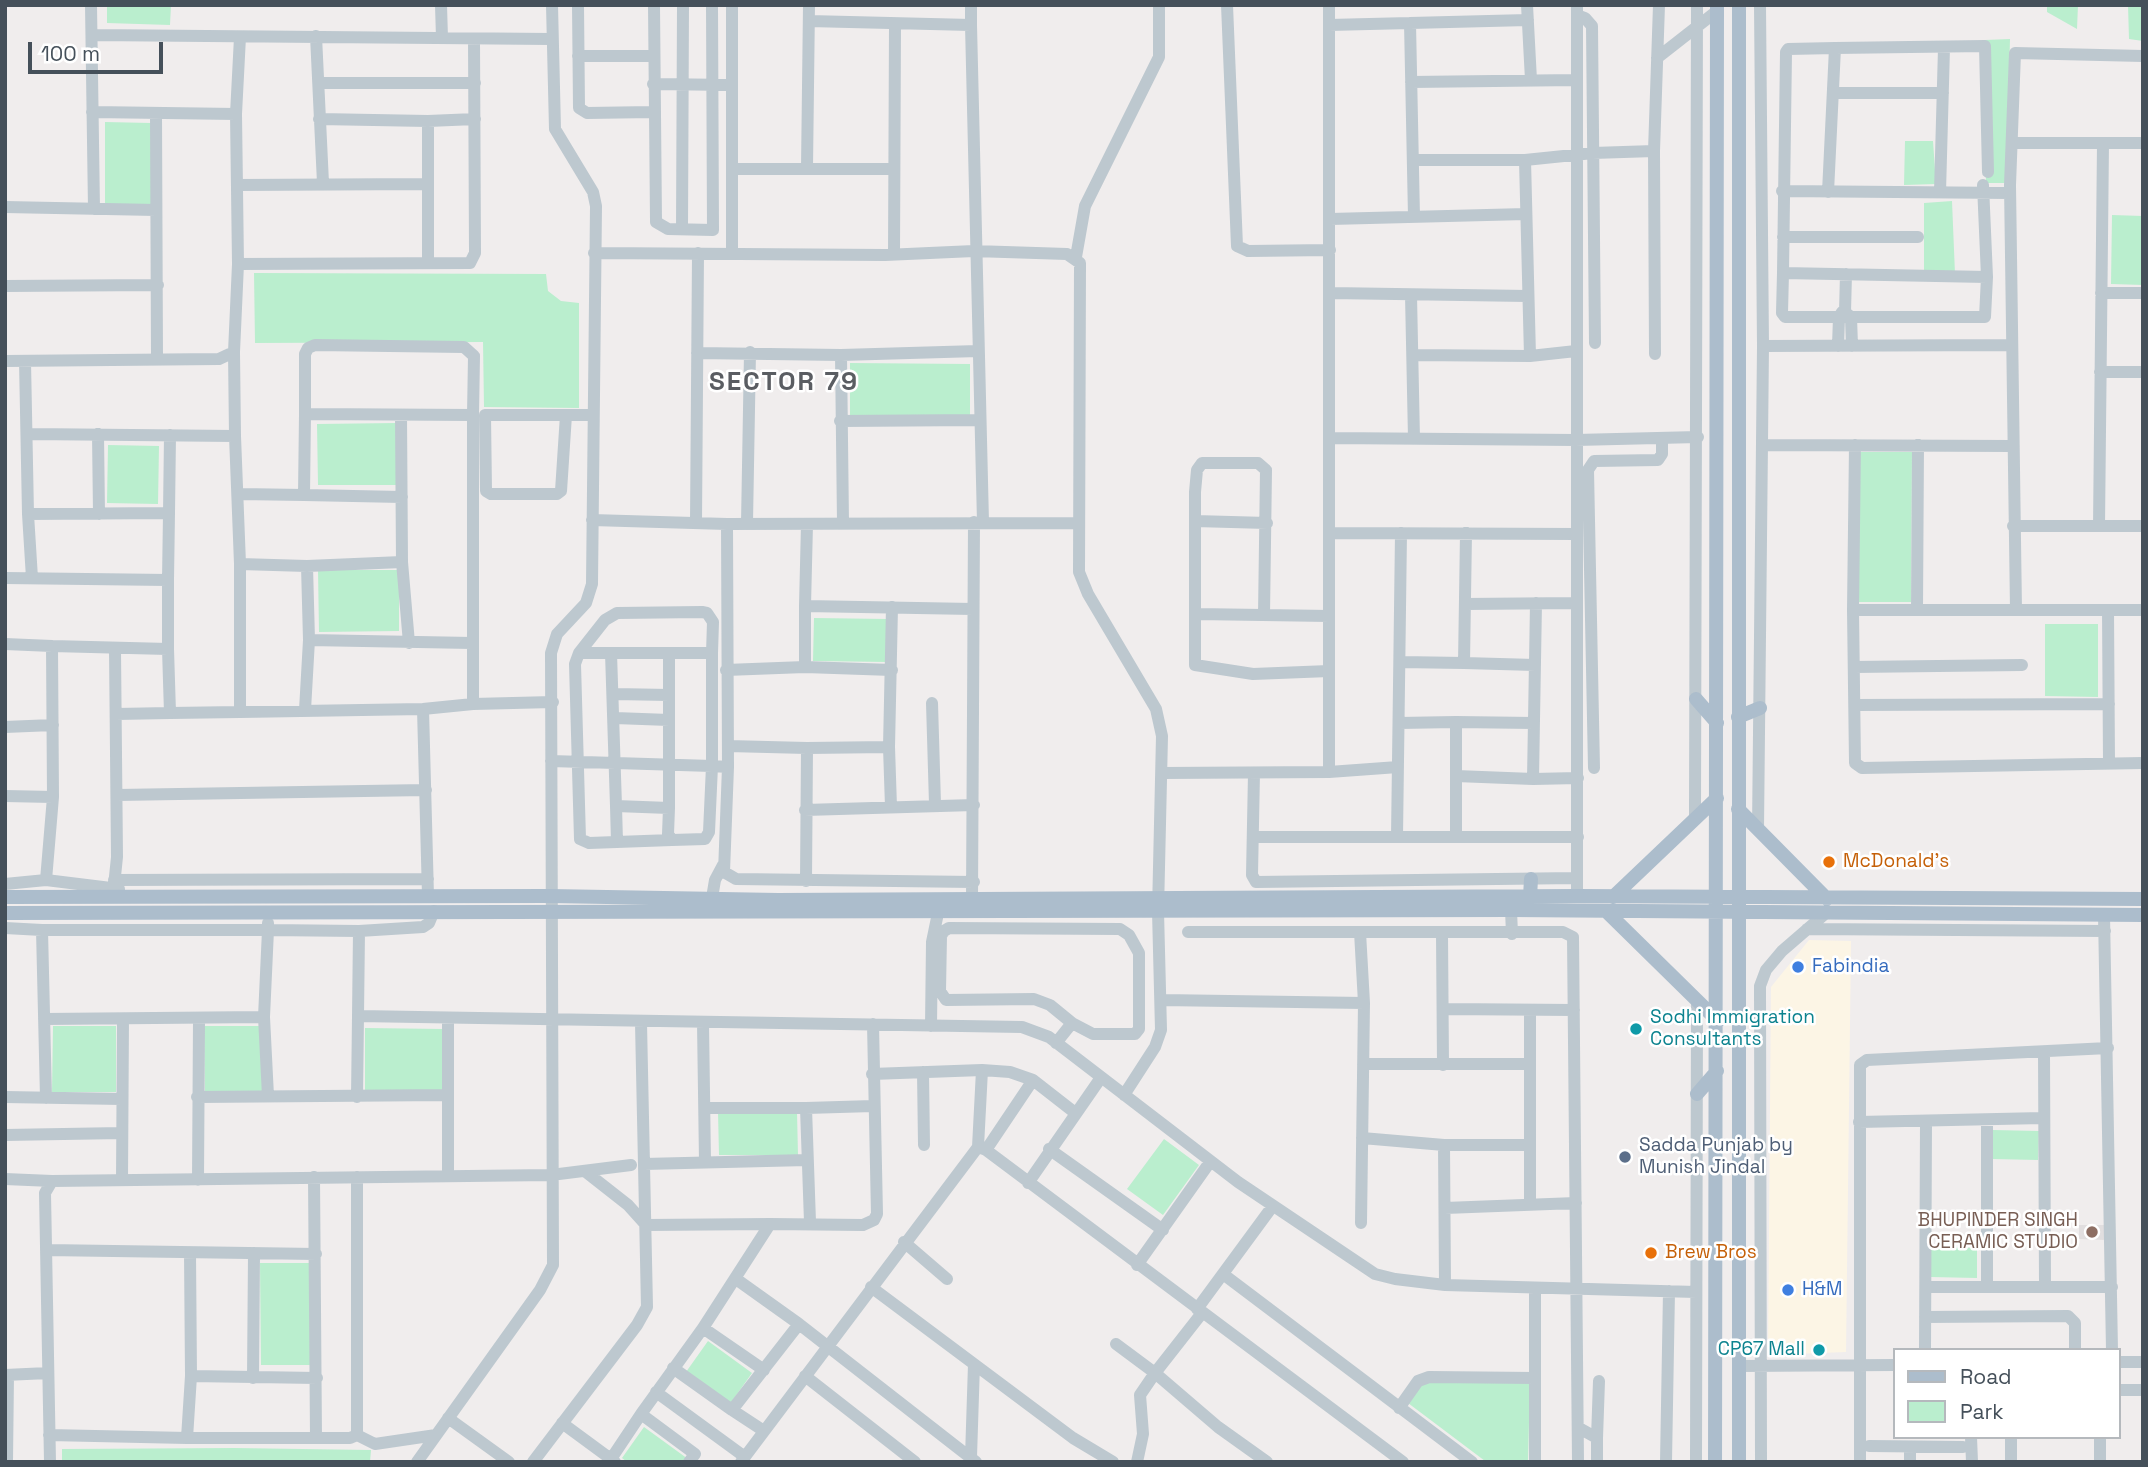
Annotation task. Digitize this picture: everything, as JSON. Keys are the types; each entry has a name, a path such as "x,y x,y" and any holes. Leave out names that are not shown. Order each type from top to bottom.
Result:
{"main road":[{"path":"1739,1462 1737,898 1740,5"},
{"path":"1715,1462 1718,1021 1717,8"},
{"path":"1696,699 1717,723"},
{"path":"1738,717 1760,708"},
{"path":"1613,898 1717,798"},
{"path":"1738,809 1827,906"},
{"path":"1530,897 1531,879"},
{"path":"6,896 428,896 550,904 938,913 1159,905 1305,890 1577,896 1717,906 1738,914 1827,906 2143,899"},
{"path":"8,912 434,911 712,898 972,898 1243,910 1607,912 1717,906 1737,898 1827,906 2143,915"},
{"path":"1607,912 1718,1021"},
{"path":"1697,1094 1717,1071"}],"street":[{"path":"91,5 94,209"},
{"path":"441,5 442,38"},
{"path":"417,1462 549,1275 554,1254 550,904 552,643 556,634 586,603 592,584 594,253 593,192 555,129 552,5"},
{"path":"579,5 578,103 582,111 653,112"},
{"path":"654,5 656,222 662,229 713,230 712,5"},
{"path":"682,229 683,5"},
{"path":"732,5 732,254"},
{"path":"807,168 809,5"},
{"path":"971,5 979,522 973,609 972,898"},
{"path":"1124,1095 1155,1046 1161,1030 1159,905 1162,736 1156,709 1082,583 1078,523 1082,271 1076,257 1078,229 1085,206 1159,57 1159,5"},
{"path":"1227,5 1237,246 1248,251 1330,250"},
{"path":"1329,5 1329,772"},
{"path":"1527,5 1531,80"},
{"path":"1655,354 1654,151 1659,5"},
{"path":"1695,818 1697,5"},
{"path":"1758,830 1763,445 1760,5"},
{"path":"1657,58 1717,8"},
{"path":"1577,10 1577,896"},
{"path":"1577,10 1592,26 1595,343"},
{"path":"1329,25 1528,20"},
{"path":"809,21 971,25"},
{"path":"1410,23 1414,217"},
{"path":"894,255 895,24"},
{"path":"92,34 551,39"},
{"path":"316,36 323,183"},
{"path":"240,37 236,114 239,264 234,352 239,494 240,712"},
{"path":"239,264 465,264 474,258 474,38"},
{"path":"1983,189 1987,316 1783,316 1782,188 1788,49 1985,46 1988,172"},
{"path":"1828,188 1835,93 1835,48"},
{"path":"1940,189 1944,48"},
{"path":"2016,610 2010,189 2015,53 2143,56"},
{"path":"578,56 653,56"},
{"path":"1411,82 1577,80"},
{"path":"319,83 475,83"},
{"path":"653,84 732,85"},
{"path":"1835,93 1943,93"},
{"path":"92,112 236,114"},
{"path":"156,114 157,357"},
{"path":"319,118 428,121 475,119"},
{"path":"428,121 428,262"},
{"path":"2012,143 2143,143"},
{"path":"2099,526 2103,143"},
{"path":"1413,160 1525,160 1593,153 1654,151"},
{"path":"1525,160 1530,356"},
{"path":"732,169 893,169"},
{"path":"237,185 428,184"},
{"path":"1782,188 2010,189"},
{"path":"5,208 156,210"},
{"path":"1330,219 1526,214"},
{"path":"1783,237 1918,237"},
{"path":"594,253 894,255 974,251 1067,254 1076,257"},
{"path":"696,523 698,254"},
{"path":"1783,273 1987,277"},
{"path":"1838,346 1845,315 1846,274"},
{"path":"5,286 158,285"},
{"path":"1330,293 1527,296"},
{"path":"2101,293 2143,293"},
{"path":"1411,295 1414,439"},
{"path":"1845,315 1853,346"},
{"path":"304,495 305,354 308,348 315,345 464,346 474,356 473,704"},
{"path":"1763,346 2012,345"},
{"path":"697,353 841,355 978,351"},
{"path":"1413,355 1530,356 1576,351"},
{"path":"5,361 157,357 219,359 234,352"},
{"path":"747,523 750,352"},
{"path":"841,355 843,523"},
{"path":"25,361 32,578"},
{"path":"2100,372 2143,372"},
{"path":"304,414 473,415"},
{"path":"401,415 402,562 409,642"},
{"path":"566,415 561,491 544,494 491,494 486,491 485,415 566,415 593,415"},
{"path":"840,421 978,420"},
{"path":"28,434 236,436"},
{"path":"98,434 99,514"},
{"path":"170,435 170,713"},
{"path":"1330,438 1576,440 1698,437"},
{"path":"1594,768 1588,470 1594,461 1658,460 1662,454 1662,438"},
{"path":"1763,445 2012,446"},
{"path":"1855,445 1855,763 1862,768 2143,763"},
{"path":"1917,610 1918,445"},
{"path":"1264,615 1266,470 1258,463 1202,463 1197,470 1195,521 1195,665 1253,674 1329,671"},
{"path":"239,494 402,497"},
{"path":"28,514 169,513"},
{"path":"592,520 727,524 1078,523"},
{"path":"1195,521 1267,523"},
{"path":"712,898 715,880 723,866 728,767 727,524"},
{"path":"805,667 807,524"},
{"path":"2013,526 2143,526"},
{"path":"1329,533 1577,534"},
{"path":"1397,837 1401,533"},
{"path":"1464,663 1466,533"},
{"path":"240,564 307,566 402,562"},
{"path":"306,710 309,640 307,566"},
{"path":"5,579 168,580"},
{"path":"1533,779 1536,603"},
{"path":"1465,604 1577,603"},
{"path":"805,606 973,609"},
{"path":"891,807 889,747 892,607"},
{"path":"1853,610 2143,610"},
{"path":"2108,610 2109,763"},
{"path":"617,613 707,613 713,622 709,836 700,840 589,843 580,839 575,664 579,653 605,620 617,613"},
{"path":"1196,614 1329,616"},
{"path":"309,640 472,643"},
{"path":"5,644 115,650 168,649"},
{"path":"47,880 53,797 52,646"},
{"path":"114,883 117,795 115,650"},
{"path":"579,653 712,653"},
{"path":"611,653 617,842"},
{"path":"669,653 668,834 672,840"},
{"path":"1400,662 1535,665"},
{"path":"1854,667 2022,665"},
{"path":"726,670 805,667 892,670"},
{"path":"614,694 669,695"},
{"path":"116,714 424,709 473,704 553,702"},
{"path":"932,703 935,804"},
{"path":"1855,705 2109,704"},
{"path":"424,709 428,896"},
{"path":"615,718 669,720"},
{"path":"1456,722 1456,837"},
{"path":"1399,723 1534,723"},
{"path":"5,727 52,725"},
{"path":"1577,738 1593,737"},
{"path":"728,746 889,747"},
{"path":"806,881 807,748"},
{"path":"551,761 728,767"},
{"path":"1162,773 1329,772 1398,767"},
{"path":"1254,773 1252,875 1256,882 1305,890 1577,878"},
{"path":"1456,776 1578,778"},
{"path":"117,795 426,790"},
{"path":"5,796 53,797"},
{"path":"805,810 935,804 974,805"},
{"path":"616,806 669,808"},
{"path":"1252,837 1578,837"},
{"path":"723,866 729,878 736,879 974,882"},
{"path":"5,884 47,880 114,883 428,879"},
{"path":"114,883 131,897"},
{"path":"6,896 8,912"},
{"path":"1761,1462 1760,986 1773,960 1807,929 1827,906"},
{"path":"1243,910 1243,933"},
{"path":"5,928 359,930 422,927 429,923 434,911"},
{"path":"1511,911 1512,934"},
{"path":"268,1096 264,1017 269,912"},
{"path":"931,1026 932,942 938,913"},
{"path":"2104,915 2112,1348"},
{"path":"949,928 1119,929 1129,935 1139,953 1139,1029 1132,1036 1105,1036 1083,1031 1072,1023 1050,1005 1034,999 946,1000 940,991 941,936 949,928"},
{"path":"1807,929 2105,931"},
{"path":"42,930 46,1098"},
{"path":"357,1097 359,930"},
{"path":"1188,932 1563,932 1573,937 1578,1462"},
{"path":"1360,932 1364,1003 1361,1223"},
{"path":"1442,934 1443,1065"},
{"path":"1161,1000 1364,1003"},
{"path":"1696,1462 1697,1001"},
{"path":"1443,1009 1574,1010"},
{"path":"1530,1010 1530,1205"},
{"path":"44,1019 199,1020 264,1017"},
{"path":"358,1017 552,1019 641,1023 873,1024 1021,1027 1037,1030 1209,1162 1375,1274 1445,1285 1696,1292"},
{"path":"448,1018 448,1176"},
{"path":"122,1180 123,1019"},
{"path":"198,1181 199,1020"},
{"path":"533,1462 643,1317 648,1294 646,1225 638,1165 641,1023"},
{"path":"703,1023 705,1163"},
{"path":"1056,1043 1072,1023"},
{"path":"586,1172 628,1205 646,1225 810,1222 863,1225 874,1220 877,1214 873,1024"},
{"path":"1860,1462 1858,1071 1863,1062 2108,1048"},
{"path":"2044,1053 2045,1287"},
{"path":"1363,1064 1530,1064"},
{"path":"872,1074 982,1070 1010,1072 1033,1080 1074,1112"},
{"path":"982,1070 982,1149"},
{"path":"923,1072 924,1145"},
{"path":"1028,1182 1074,1112 1100,1079"},
{"path":"656,1392 743,1459 904,1242 982,1149 1033,1080"},
{"path":"197,1097 447,1096"},
{"path":"5,1097 122,1098"},
{"path":"705,1108 873,1106"},
{"path":"806,1108 810,1222"},
{"path":"1858,1122 2043,1118"},
{"path":"1925,1348 1926,1121"},
{"path":"1987,1121 1987,1287"},
{"path":"5,1135 122,1133"},
{"path":"1362,1139 1444,1145 1530,1145"},
{"path":"1444,1145 1445,1285"},
{"path":"982,1149 1403,1462"},
{"path":"1049,1149 1163,1230"},
{"path":"5,1179 198,1181 551,1175 638,1165 807,1160"},
{"path":"1137,1265 1209,1162"},
{"path":"314,1177 316,1438"},
{"path":"357,1177 357,1435"},
{"path":"50,1462 45,1193 52,1181"},
{"path":"1445,1208 1576,1203"},
{"path":"1137,1462 1143,1434 1140,1395 1272,1207"},
{"path":"562,1423 612,1460 640,1414 736,1279 770,1224"},
{"path":"904,1242 947,1279"},
{"path":"46,1250 316,1254"},
{"path":"187,1438 191,1376 190,1253"},
{"path":"253,1378 254,1253"},
{"path":"1223,1274 1472,1462"},
{"path":"736,1279 828,1345 973,1459"},
{"path":"872,1287 1073,1438 1112,1462"},
{"path":"1535,1287 1535,1462"},
{"path":"1926,1287 2112,1287"},
{"path":"1666,1462 1669,1291"},
{"path":"1925,1317 2068,1316 2075,1323 2075,1348"},
{"path":"732,1410 799,1324"},
{"path":"703,1328 764,1370"},
{"path":"1116,1344 1155,1373 1218,1427 1267,1462"},
{"path":"2120,1362 2143,1362"},
{"path":"973,1459 974,1364"},
{"path":"1739,1366 1892,1365"},
{"path":"673,1368 764,1431"},
{"path":"7,1462 7,1375 48,1373"},
{"path":"191,1376 317,1378"},
{"path":"804,1377 915,1462"},
{"path":"1399,1408 1418,1381 1430,1377 1535,1378"},
{"path":"1597,1462 1599,1381"},
{"path":"2120,1390 2143,1390"},
{"path":"640,1414 696,1459"},
{"path":"448,1418 509,1462"},
{"path":"1579,1428 1597,1438"},
{"path":"49,1435 316,1438 357,1435 375,1444 436,1435"},
{"path":"2011,1439 2011,1462"},
{"path":"2100,1439 2100,1462"},
{"path":"1869,1446 1910,1447 1966,1440"},
{"path":"1963,1462 1966,1440"},
{"path":"1966,1440 1972,1462"},
{"path":"1910,1447 1910,1462"}],"shaded area":[{"path":"1809,940 1851,941 1846,1352 1768,1355 1771,987"},
{"name":"BHUPINDER SINGH CERAMIC STUDIO","path":"2079,1225 2105,1225 2104,1240 2079,1239"}],"green space":[{"path":"107,5 171,5 170,25 107,23"},
{"path":"2047,5 2078,5 2077,29 2047,12"},
{"path":"2128,5 2143,5 2143,41 2129,39"},
{"path":"2010,39 2006,183 1986,183 1985,40"},
{"path":"105,122 151,123 151,204 105,204"},
{"path":"1905,141 1933,141 1936,184 1904,185"},
{"path":"1952,201 1955,274 1924,273 1924,203"},
{"path":"2112,215 2143,216 2143,285 2111,284"},
{"path":"254,273 546,274 548,291 561,301 579,303 579,408 484,407 483,342 255,343"},
{"path":"850,363 970,364 970,417 850,417"},
{"path":"397,423 398,485 318,485 317,424"},
{"path":"108,445 159,446 158,504 107,503"},
{"path":"1859,452 1912,452 1911,602 1858,602"},
{"path":"318,570 399,570 399,631 319,632"},
{"path":"814,618 888,619 887,662 813,661"},
{"path":"2045,624 2098,624 2098,697 2045,696"},
{"path":"53,1026 116,1026 116,1092 52,1092"},
{"path":"204,1026 263,1026 264,1092 205,1093"},
{"path":"365,1028 444,1029 444,1090 365,1090"},
{"path":"718,1112 797,1112 798,1155 719,1155"},
{"path":"1993,1130 2039,1131 2038,1160 1992,1159"},
{"path":"1164,1139 1199,1165 1163,1215 1127,1189"},
{"path":"1931,1247 1977,1248 1977,1278 1931,1277"},
{"path":"260,1263 313,1263 313,1365 261,1365"},
{"path":"708,1341 752,1373 730,1404 686,1372"},
{"path":"1430,1381 1530,1383 1528,1462 1485,1461 1408,1403 1422,1385"},
{"path":"644,1427 688,1459 686,1462 627,1462 622,1458"},
{"path":"62,1449 371,1450 370,1462 62,1462"}],"place":[{"name":"McDonald's","path":"1829,862"},
{"name":"Fabindia","path":"1798,967"},
{"name":"Sodhi Immigration Consultants","path":"1636,1029"},
{"name":"Sadda Punjab by Munish Jindal","path":"1625,1157"},
{"name":"BHUPINDER SINGH CERAMIC STUDIO","path":"2092,1232"},
{"name":"Brew Bros","path":"1651,1253"},
{"name":"H&M","path":"1788,1290"},
{"name":"CP67 Mall","path":"1819,1350"}],"district":[{"name":"SECTOR 79","path":"784,383"}]}
